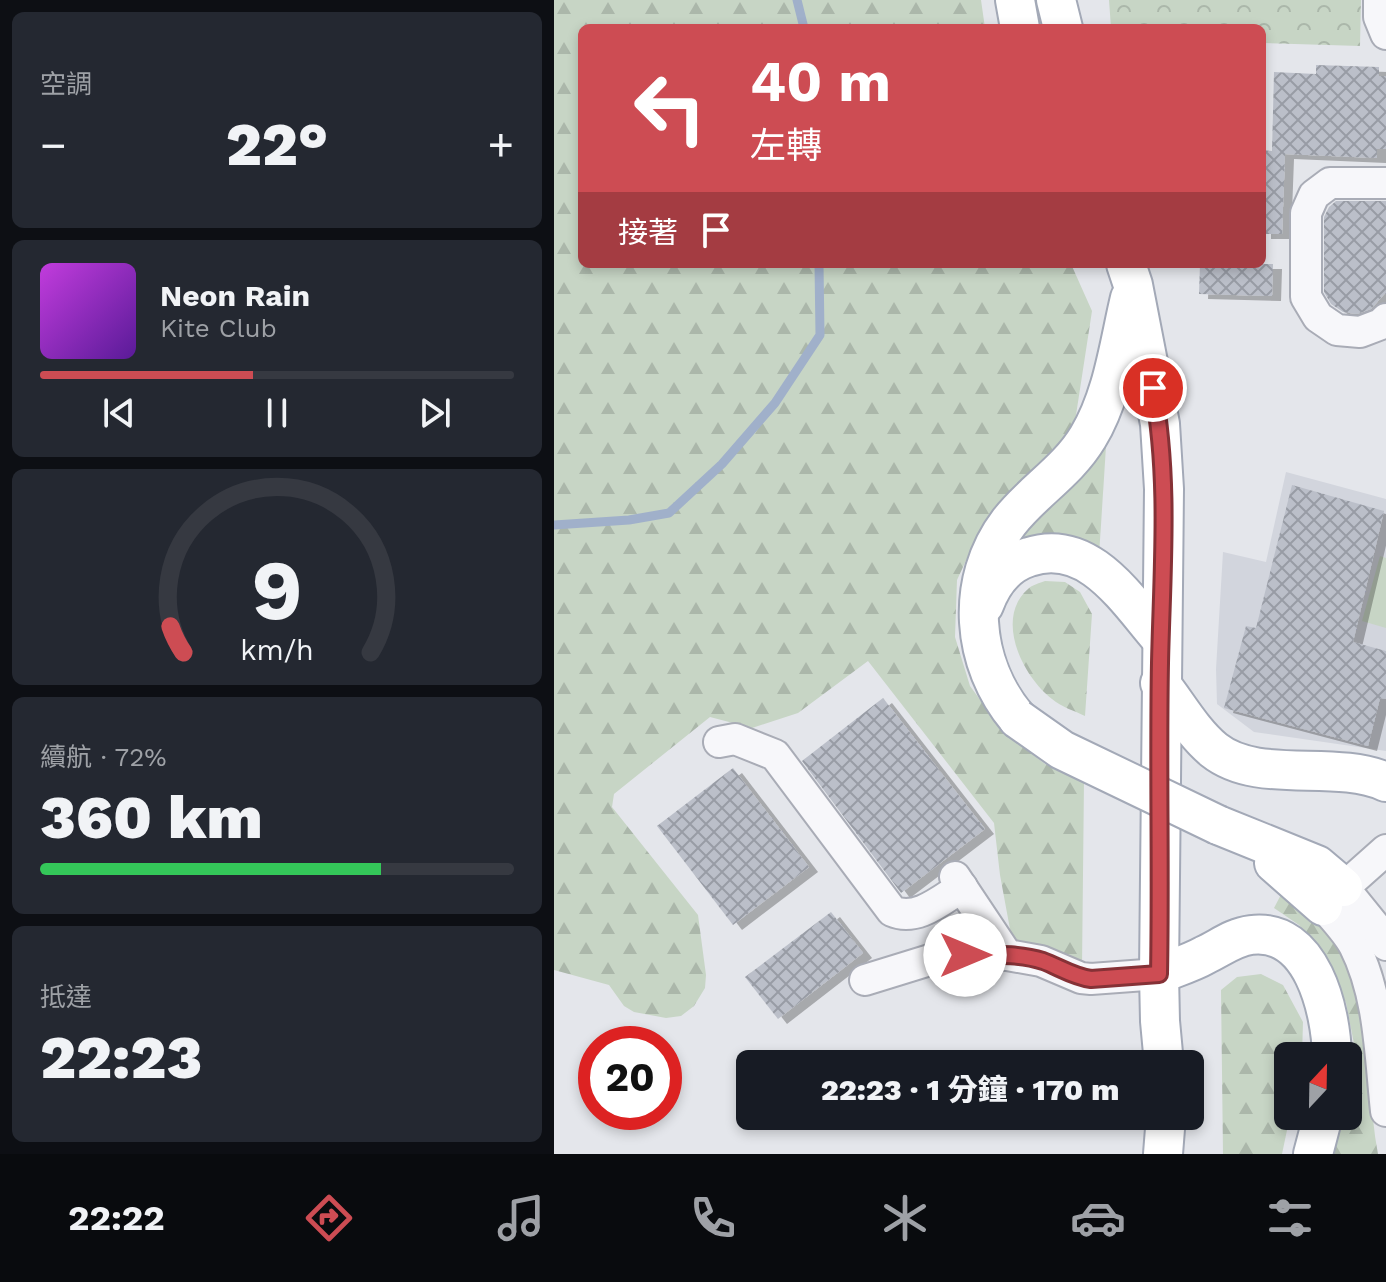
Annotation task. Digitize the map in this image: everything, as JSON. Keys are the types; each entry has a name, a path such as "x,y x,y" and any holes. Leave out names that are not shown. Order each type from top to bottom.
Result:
{"main road":[{"path":"1015,0 1019,24"},
{"path":"1056,0 1062,24"},
{"path":"1129,275 1111,377 1094,428 1069,464 1020,510 998,538 981,576 979,623 989,672 997,690 1018,719 1062,750 1218,825 1317,865 1333,896"},
{"path":"1129,275 1160,424 1164,534 1159,974 1163,1050"},
{"path":"979,623 990,590 1009,567 1032,556 1055,552 1076,557 1101,572 1161,639"},
{"path":"1160,683 1206,742 1229,760 1260,767 1355,774 1386,782"},
{"path":"1159,974 1251,935 1279,938 1299,954 1317,983 1329,1021 1331,1042"},
{"path":"1163,1154 1165,1130"},
{"path":"1313,1154 1319,1130"}],"street":[{"path":"1379,0 1379,17 1386,34"},
{"path":"1386,183 1330,183 1314,195 1306,213 1306,297 1318,317 1337,330 1360,332 1386,319"},
{"path":"719,742 735,739 775,755 892,911 903,916 915,915 959,882 1007,955"},
{"path":"1386,850 1333,896 1376,935 1365,973 1376,1018 1386,1111"},
{"path":"865,980 946,955 1007,955 1041,961 1081,978 1159,974"}],"shaded area":[{"path":"1286,472 1386,499 1386,751 1254,732 1217,704 1223,552 1266,562"}],"green space":[{"path":"554,0 981,0 984,24 578,24 578,268 1073,268 1092,311 1074,428 1018,484 982,526 957,580 955,637 970,686 1003,731 1045,764 1084,781 1082,967 1012,940 994,823 868,661 798,713 752,728 710,717 614,794 612,807 698,915 706,975 705,988 694,1006 681,1016 666,1018 634,1012 624,1006 609,985 554,970"},
{"path":"1109,0 1361,0 1360,46 1266,43 1266,24 1111,24"},
{"path":"1107,431 1099,556 1002,556"},
{"path":"1380,556 1386,558 1386,628 1362,621"},
{"path":"1045,581 1065,582 1080,592 1092,614 1085,716 1060,704 1041,689 1031,677 1016,647 1013,616 1018,601 1030,588"},
{"path":"1285,887 1317,917 1343,952 1361,1001 1378,1154 1334,1154 1339,1130 1362,1130 1362,1042 1354,1042 1346,1003 1328,961 1299,925 1274,908"},
{"path":"1261,974 1283,985 1303,1022 1302,1042 1274,1042 1274,1130 1287,1130 1282,1154 1223,1154 1221,990 1237,977"}],"building":[{"path":"1316,65 1379,67 1379,76 1386,76 1386,149 1377,149 1377,158 1285,154 1282,234 1266,234 1266,150 1272,151 1274,72 1316,74"},
{"path":"1336,201 1386,201 1386,292 1371,309 1357,314 1343,312 1331,304 1324,292 1324,217"},
{"path":"1266,264 1273,264 1272,296 1199,294 1200,268 1266,268"},
{"path":"1292,485 1384,511 1353,642 1386,651 1386,699 1380,698 1368,746 1224,708 1246,626 1256,628"},
{"path":"883,698 985,829 901,893 802,761"},
{"path":"733,768 809,867 733,925 657,826"},
{"path":"831,912 863,953 778,1019 745,977"}],"waterway":[{"path":"797,0 803,24"},
{"path":"554,525 629,520 669,513 722,464 775,403 820,335 819,268"}],"route":[{"path":"965,955 1007,955 1041,961 1081,978 1091,979 1159,974 1164,489 1160,424 1153,388"}]}
